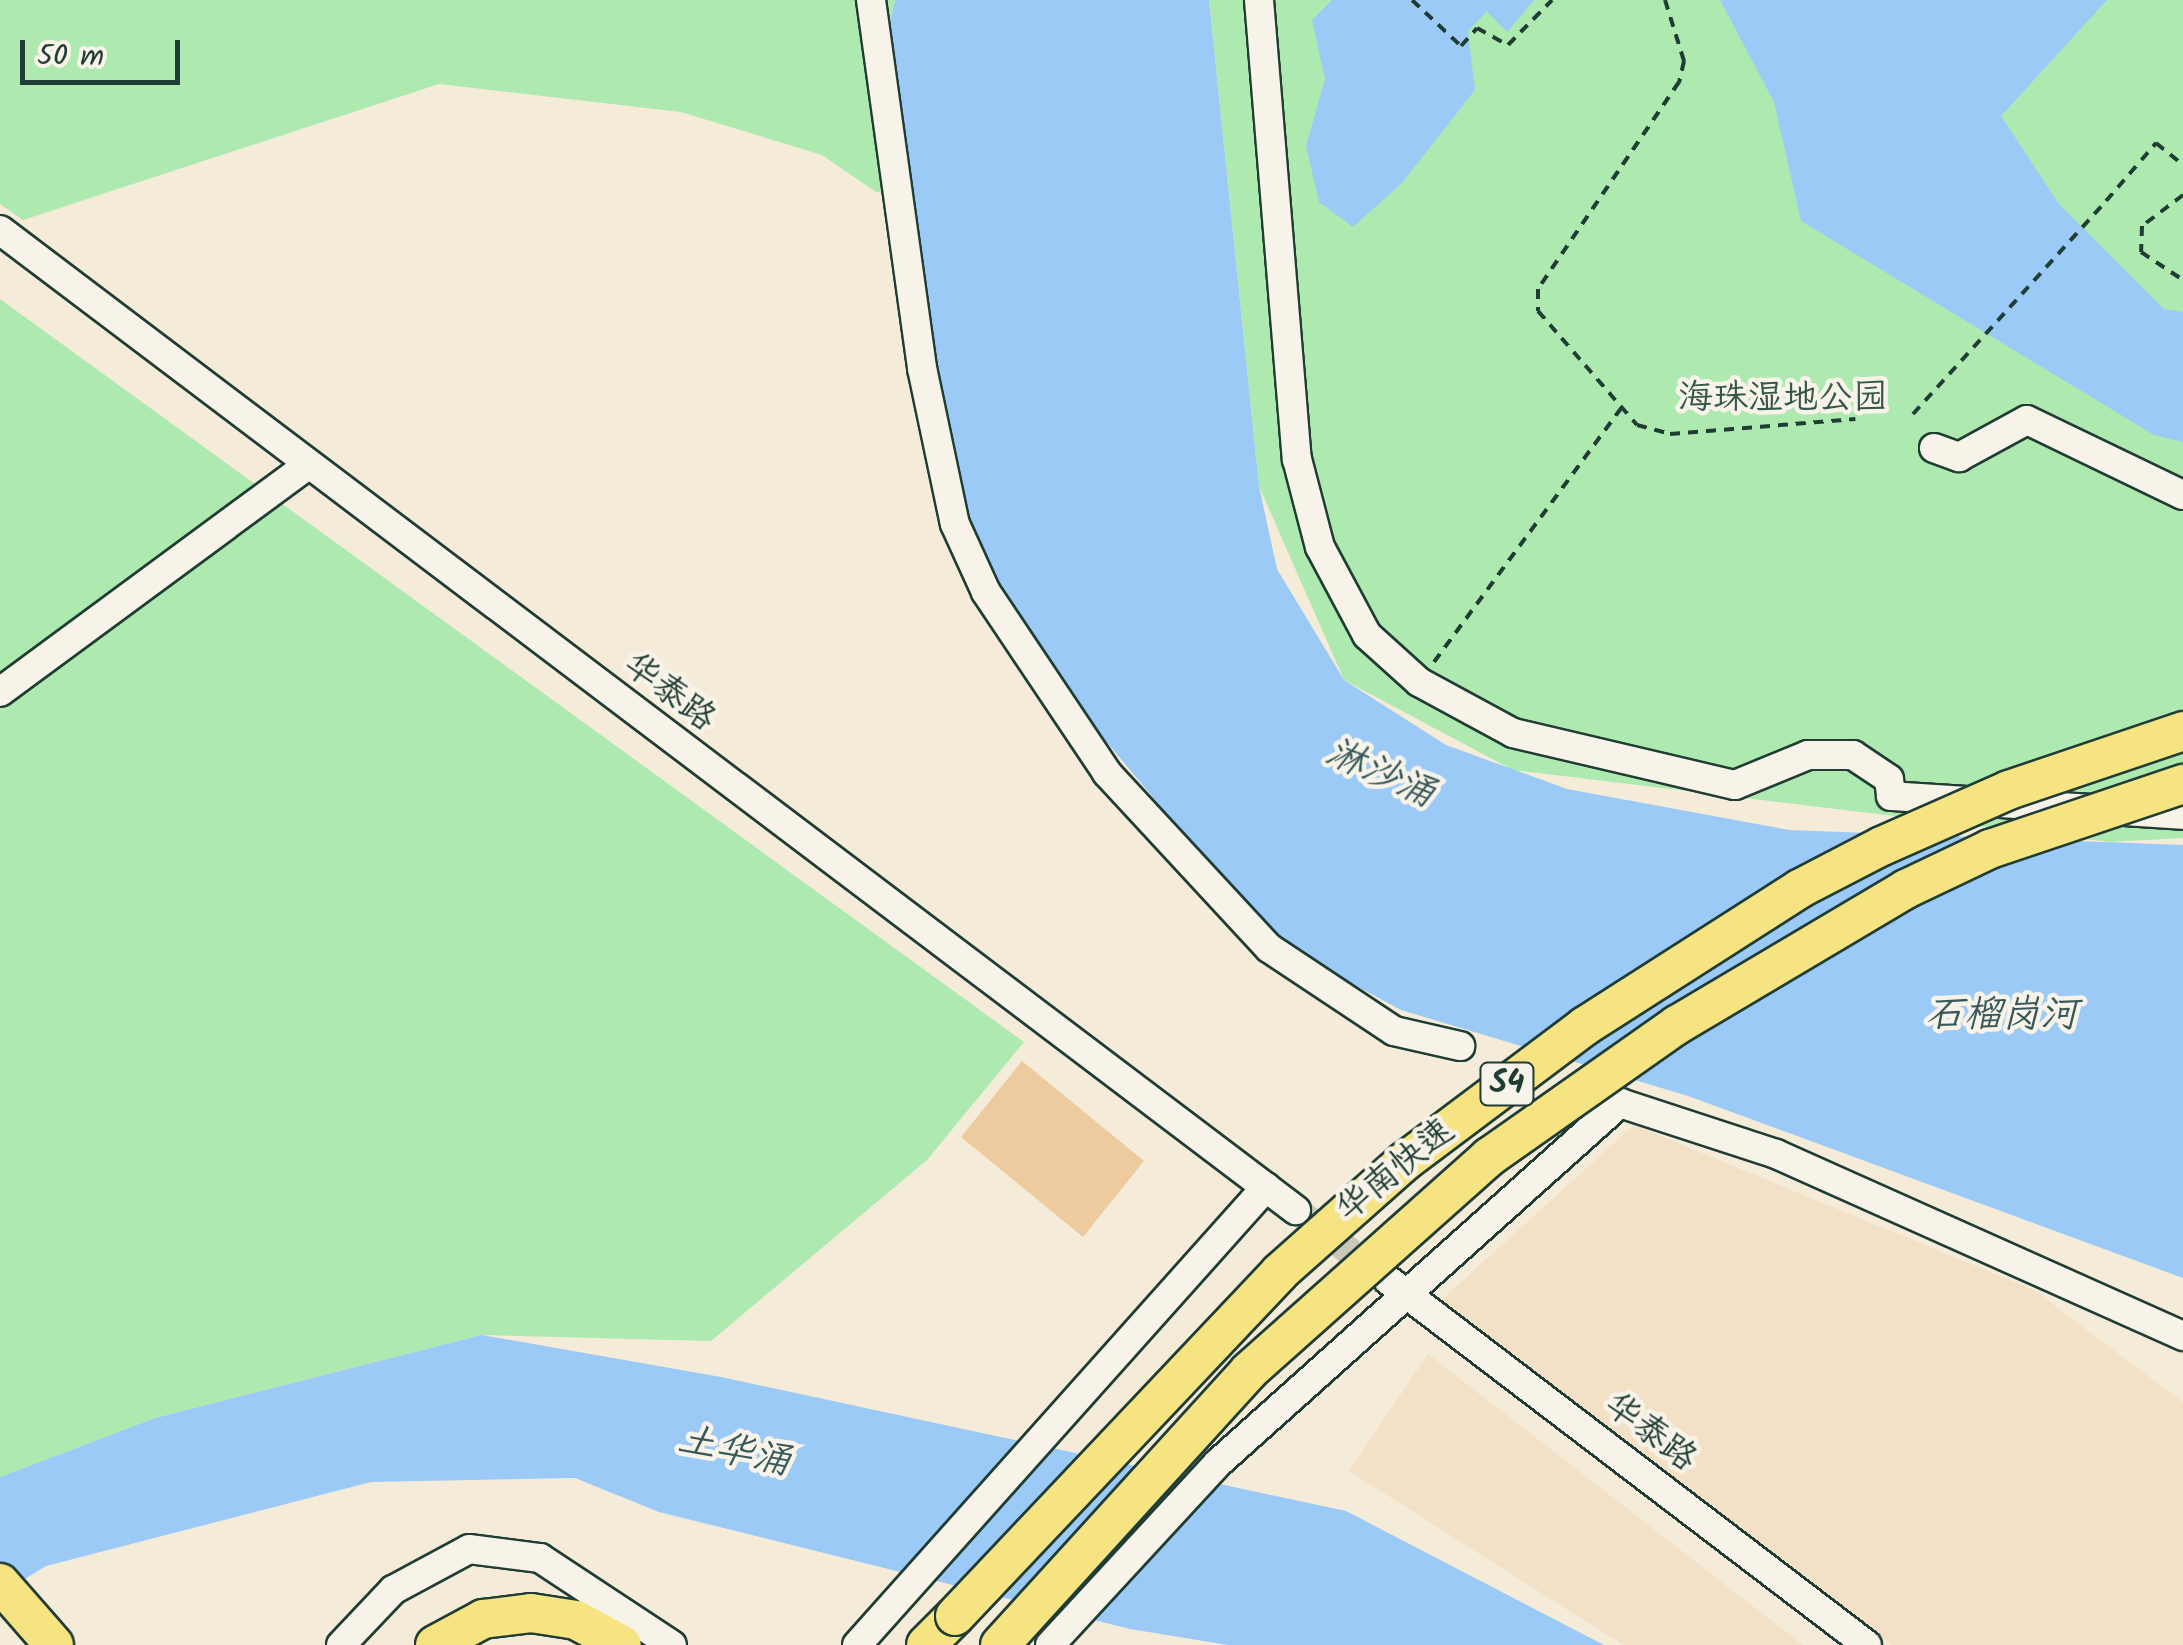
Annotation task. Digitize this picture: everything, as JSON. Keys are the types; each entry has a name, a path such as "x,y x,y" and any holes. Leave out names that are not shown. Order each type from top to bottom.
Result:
{"highway":[{"name":"华南快速","path":"926,1645 1280,1272 1404,1162 1585,1026 1799,889 1882,846 2009,790 2183,731"},
{"name":"华南快速","path":"1000,1645 1249,1371 1416,1217 1517,1137 1677,1025 1906,889 1990,849 2183,784"},
{"path":"0,1583 54,1645"},
{"path":"434,1645 483,1619 531,1612 576,1620 622,1645"}],"street":[{"path":"871,0 922,368 955,524 986,592 1107,773 1270,948 1394,1030 1460,1046"},
{"path":"1258,0 1297,459 1320,548 1367,635 1419,682 1513,732 1735,786 1808,755 1853,755 1889,779 1891,796 2183,815"},
{"name":"华泰路","path":"0,230 1296,1210"},
{"path":"1934,448 1959,458 2027,420 2183,495"},
{"path":"0,692 308,465"},
{"path":"1054,1640 1218,1462 1398,1288 1630,1102 1776,1154 2183,1336"},
{"path":"857,1645 1266,1188"},
{"name":"华泰路","path":"1398,1288 1866,1645"},
{"path":"342,1645 393,1590 469,1549 540,1558 672,1645"}],"path":[{"path":"1412,0 1461,46 1477,28 1508,45 1552,0"},
{"path":"1665,0 1684,61 1679,82 1538,289 1538,312 1637,425 1670,434 1854,419"},
{"path":"1912,414 2156,143 2183,164"},
{"path":"2183,195 2142,226 2140,252 2183,280"},
{"path":"1419,682 1622,408"}],"shaded area":[{"path":"1634,1125 2034,1290 2183,1402 2183,1645 1892,1645 1438,1303"},
{"path":"1428,1354 1803,1645 1623,1645 1349,1471"}],"green space":[{"path":"0,0 895,0 888,30 910,189 876,192 822,155 681,112 439,84 23,220 0,204"},
{"name":"海珠湿地公园","path":"1209,0 2183,0 2183,838 2110,842 1513,770 1344,680 1259,486"},
{"path":"0,299 1024,1042 927,1160 711,1341 482,1335 155,1418 0,1477"}],"water":[{"name":"石榴岗河","path":"895,0 1209,0 1259,486 1277,569 1344,680 1446,745 1567,789 1789,830 2183,845 2183,1278 1688,1096 1401,1010 1273,941 1069,697 974,543 939,408 888,30"},
{"path":"1332,0 1534,0 1507,32 1487,11 1468,31 1475,90 1402,183 1353,227 1319,202 1306,146 1325,79 1312,20"},
{"path":"1720,0 2107,0 2001,116 2059,204 2164,309 2183,312 2183,442 2154,435 1801,221 1774,102"},
{"name":"土华涌","path":"482,1335 721,1377 1346,1511 1604,1645 1228,1645 1130,1629 659,1512 575,1478 371,1482 46,1566 0,1594 0,1477 155,1418"}],"building":[{"path":"1022,1061 1144,1161 1083,1237 961,1137"}],"tunnel":[{"path":"1296,1210 1383,1277"}],"water label":[{"name":"淋沙涌","path":"1380,775"}]}
